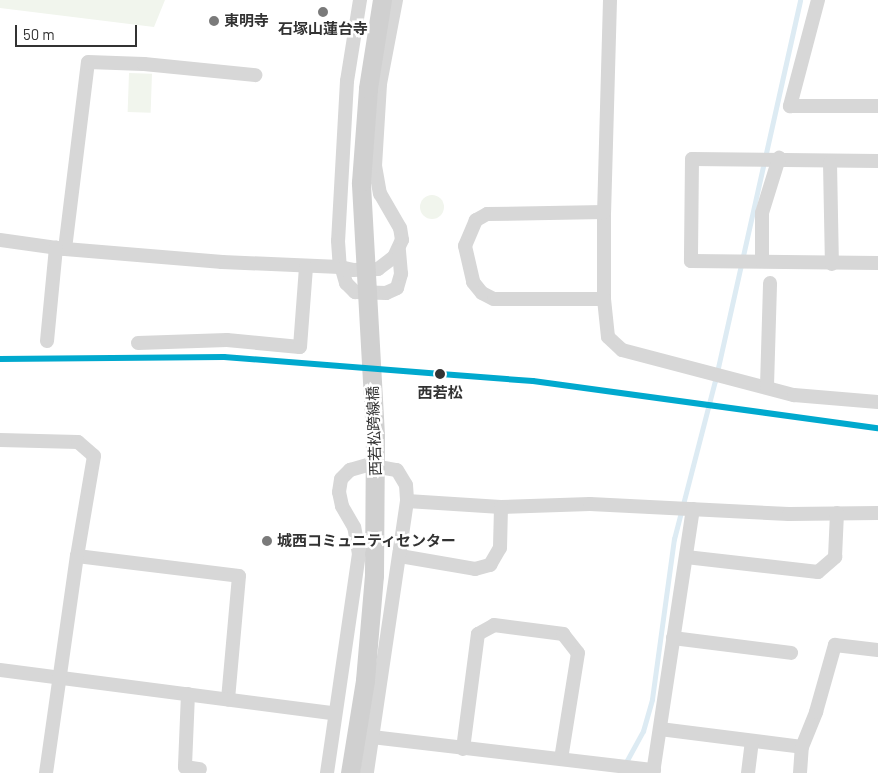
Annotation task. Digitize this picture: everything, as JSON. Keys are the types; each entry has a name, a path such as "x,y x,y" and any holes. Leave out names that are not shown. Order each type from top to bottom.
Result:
{"main road":[{"name":"西若松跨線橋","path":"350,773 365,680 374,576 375,435 361,182 368,88 382,0"}],"street":[{"path":"360,0 347,81 338,241 341,268 346,283 355,292 386,293 397,288 401,274 399,250 402,240 400,228 380,194 375,166 380,84 396,0"},
{"path":"610,0 604,212 604,299 608,337 622,350 767,386 794,395 878,402"},
{"path":"818,0 790,106 878,106"},
{"path":"47,341 88,62 144,64 255,75"},
{"path":"762,261 762,214 768,158"},
{"path":"878,161 830,163 768,158 692,159 691,261 878,263"},
{"path":"830,163 832,264"},
{"path":"604,212 487,214 476,220 465,246 473,282 482,293 494,299 604,299"},
{"path":"0,240 60,248 306,268 378,269 399,250"},
{"path":"138,343 227,340 300,347 306,268"},
{"path":"767,386 770,283"},
{"path":"0,440 78,442 94,456 58,678 46,773"},
{"path":"327,773 334,712 359,554 354,527 342,506 338,492 341,479 358,466 397,470 406,486 407,501 367,773"},
{"path":"407,501 502,507 590,504 878,513"},
{"path":"400,556 475,569 490,565 500,548 502,507"},
{"path":"372,737 654,771 686,557 683,508"},
{"path":"686,557 818,572 836,557 838,513"},
{"path":"77,556 239,576 228,700"},
{"path":"463,749 478,634 494,626 563,634 578,653 561,759"},
{"path":"673,638 791,652"},
{"path":"800,773 802,747 816,712 835,645 878,650"},
{"path":"0,670 334,712"},
{"path":"188,694 185,767 200,769"},
{"path":"660,729 802,747"},
{"path":"748,773 752,741"}],"shaded area":[{"path":"0,0 165,0 154,27 0,8"},
{"path":"129,73 152,74 151,113 128,112"},
{"path":"432,195 440,199 444,207 440,215 432,219 424,215 420,207 424,199"}],"waterway":[{"path":"620,773 643,731 652,699 674,539 715,381 800,0"}],"transit line":[{"path":"0,359 224,357 533,381 878,428"}],"place":[{"name":"石塚山蓮台寺","path":"323,12"},
{"name":"東明寺","path":"214,21"},
{"name":"西若松","path":"440,374"},
{"name":"城西コミュニティセンター","path":"267,541"}]}
